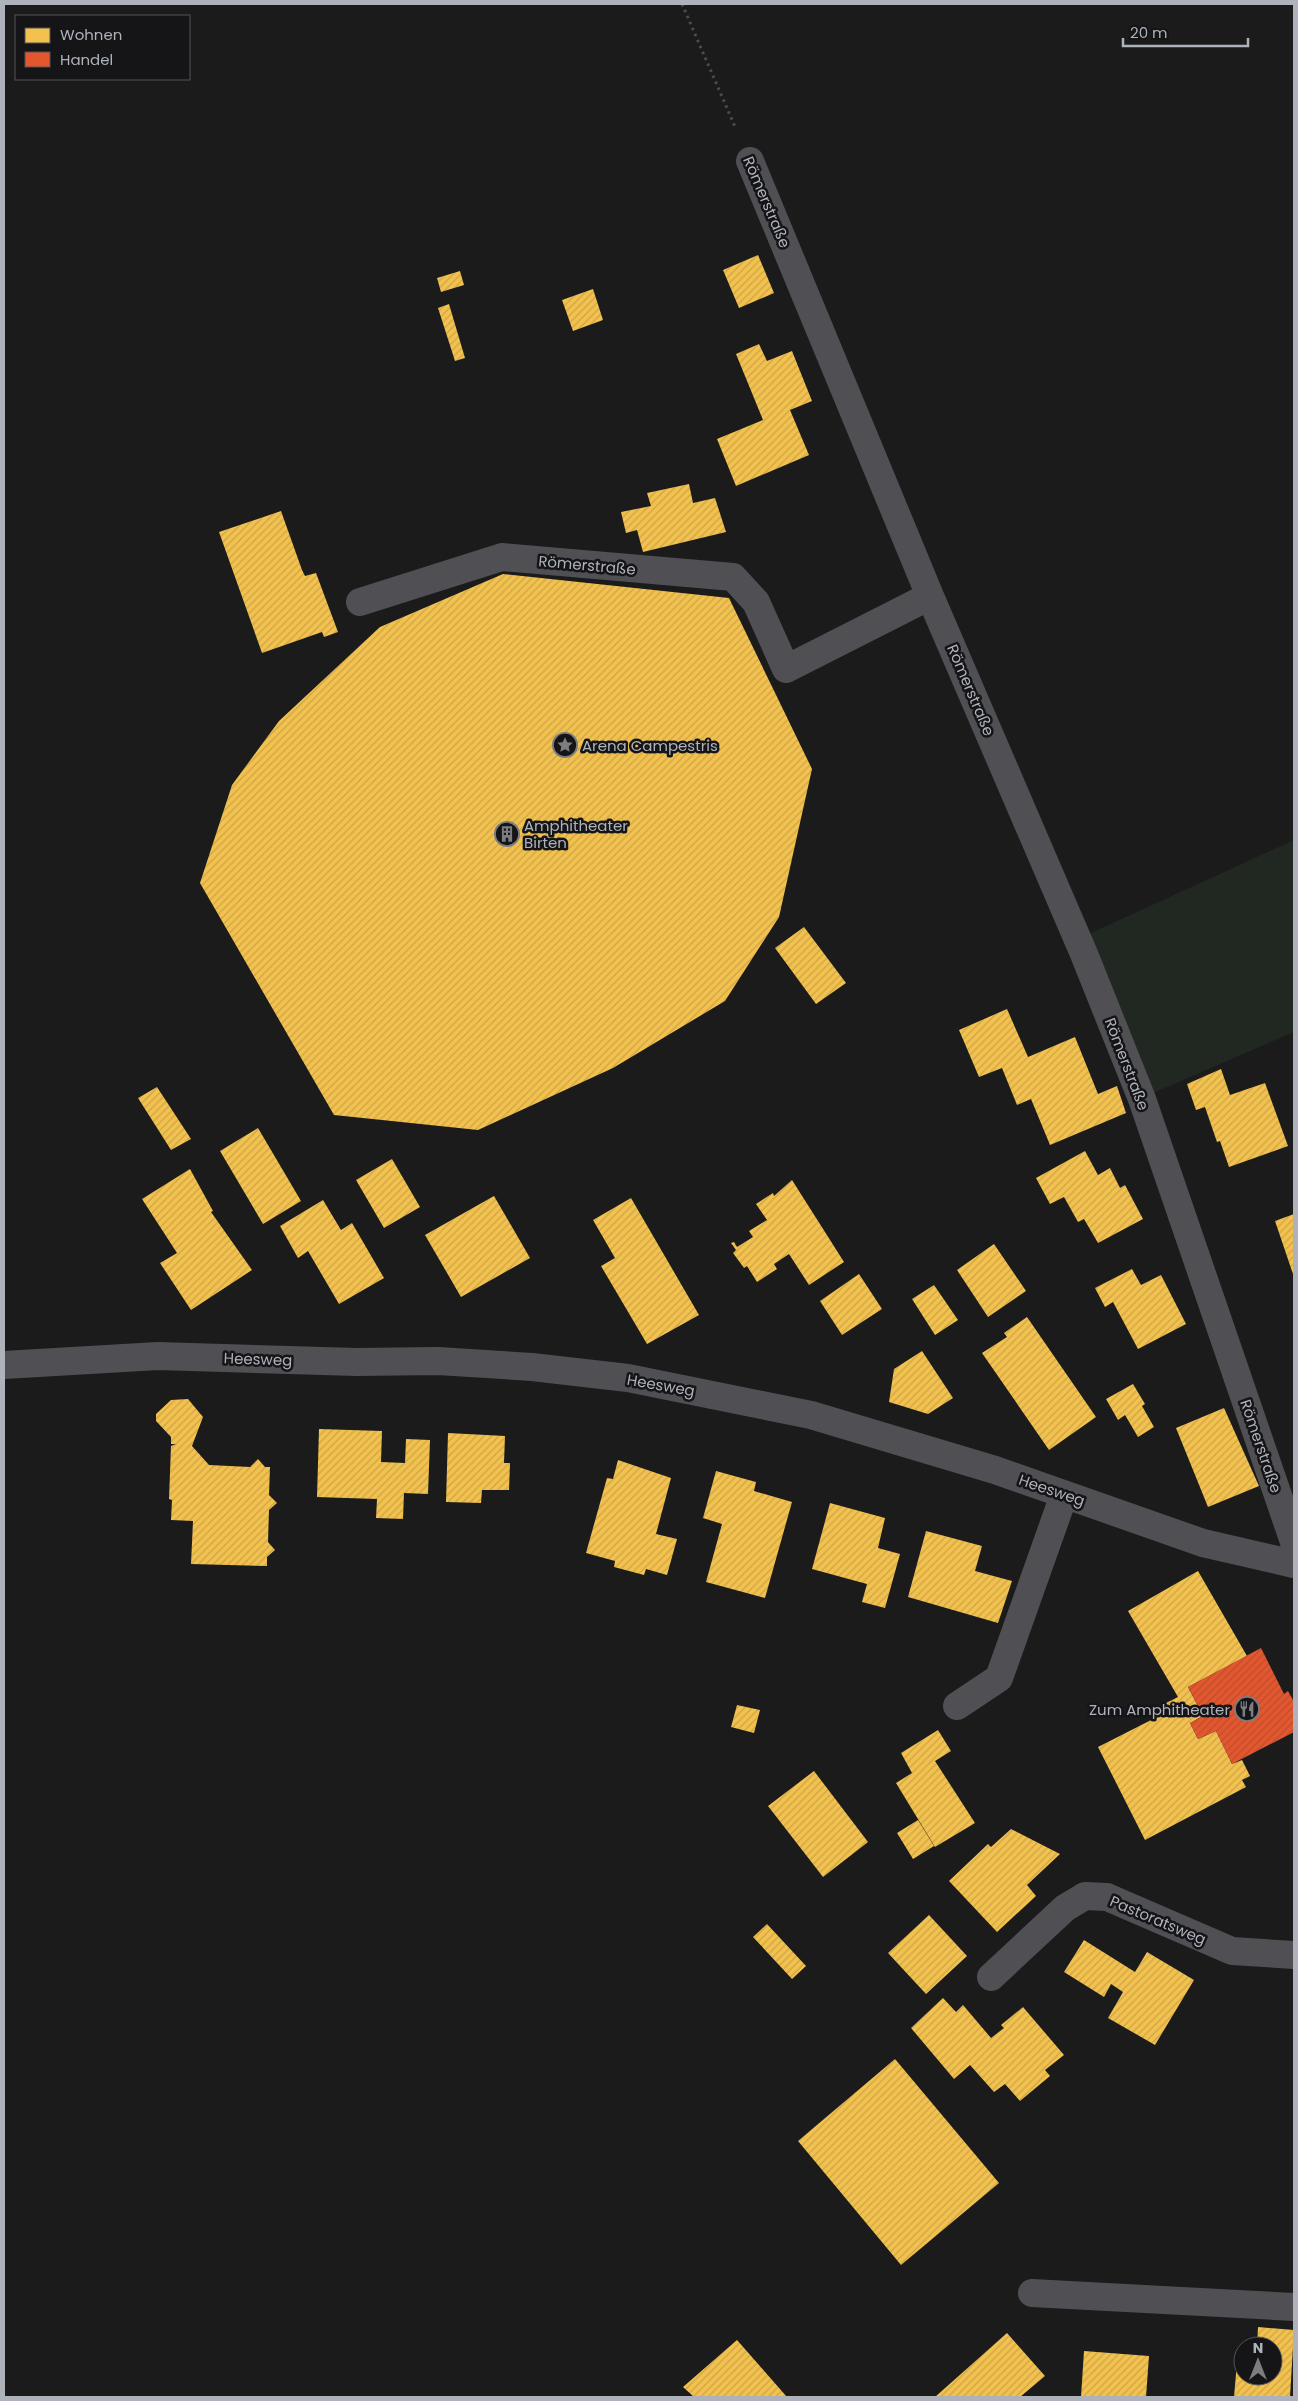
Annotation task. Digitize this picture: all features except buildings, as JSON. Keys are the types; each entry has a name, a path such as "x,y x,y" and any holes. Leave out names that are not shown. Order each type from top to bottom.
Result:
{"street":[{"name":"Römerstraße","path":"750,161 930,596 1084,954 1142,1099 1294,1542"},
{"name":"Römerstraße","path":"360,602 502,557 733,577 756,602 786,668 930,596"},
{"name":"Heesweg","path":"4,1365 158,1356 357,1362 438,1361 532,1367 628,1378 811,1415 995,1470 1203,1543 1294,1564"},
{"path":"957,1706 999,1678 1064,1495"},
{"name":"Pastoratsweg","path":"991,1977 1066,1908 1085,1896 1107,1897 1232,1952 1294,1955"},
{"path":"1032,2293 1294,2307"}],"path":[{"name":"Römerstraße","path":"682,4 750,161"}],"shaded area":[{"path":"1294,840 1294,1032 1153,1093 1089,934"}],"place":[{"name":"Arena Campestris","path":"565,745"},
{"name":"Amphitheater Birten","path":"507,834"},
{"name":"Zum Amphitheater","path":"1247,1709"}]}
